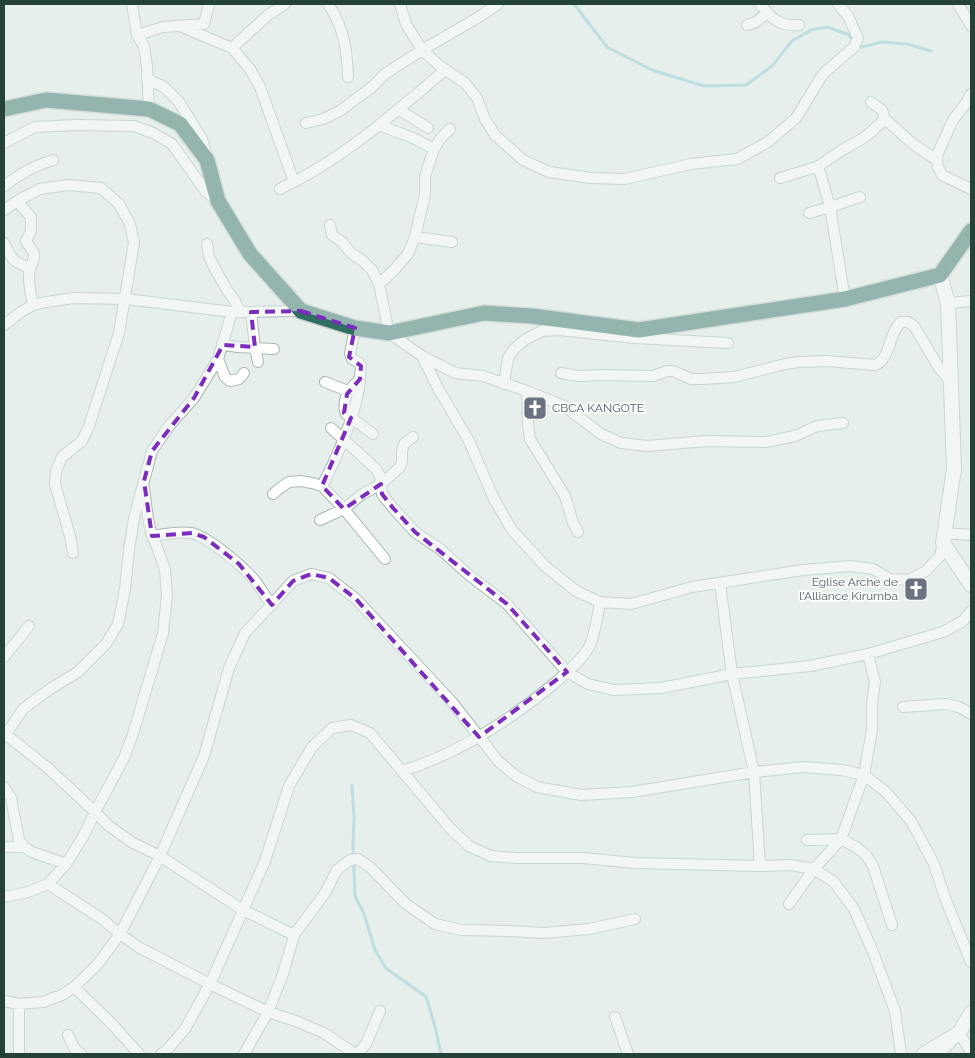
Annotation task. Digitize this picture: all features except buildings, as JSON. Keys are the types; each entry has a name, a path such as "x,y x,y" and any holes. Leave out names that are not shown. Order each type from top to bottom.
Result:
{"highway":[{"path":"4,109 46,100 148,109 180,124 207,160 218,201 250,254 300,310 355,328 389,333 484,313 532,316 639,330 845,299 940,275 971,232"}],"street":[{"path":"132,4 137,35 144,46 148,109"},
{"path":"137,35 163,27 204,24 209,4"},
{"path":"232,48 268,15 285,4"},
{"path":"328,4 335,14 344,37 348,77"},
{"path":"400,4 406,24 422,50 445,70 464,83 477,98 485,119 495,135 523,160 549,172 591,178 624,179 691,164 738,159 768,142 796,118 824,74 856,42 848,16 838,4"},
{"path":"306,123 323,119 340,111 373,86 385,74 498,4"},
{"path":"760,4 774,20 789,26 799,25"},
{"path":"958,4 971,26"},
{"path":"747,25 756,22 767,13"},
{"path":"180,26 232,48 250,69 260,87 294,182"},
{"path":"280,189 338,155 379,125 445,70"},
{"path":"147,78 164,87 179,102 202,139 207,160"},
{"path":"971,94 953,120 938,153 937,160 942,175 971,189"},
{"path":"871,102 882,110 885,119 913,144 937,160"},
{"path":"398,109 428,128"},
{"path":"780,178 817,167 871,132 885,119"},
{"path":"4,143 35,127 77,125 134,126 153,133 172,144 206,192 218,201"},
{"path":"379,125 413,138 434,149"},
{"path":"379,284 408,254 415,238 425,194 425,177 434,149 440,139 450,129"},
{"path":"4,186 28,171 53,160"},
{"path":"817,167 830,208 845,299"},
{"path":"4,210 16,201 40,189 68,185 101,188 119,204 130,224 134,243 119,333 89,426 82,441 62,457 56,470 54,484 70,536 73,553"},
{"path":"810,213 860,197"},
{"path":"16,201 31,217 31,231 26,241 33,252 34,262 30,268 30,288 34,305"},
{"path":"330,225 332,234 372,270 379,284 389,333 422,356 455,373 483,376 564,406 601,434 621,443 647,446 706,441 766,442 795,436 818,426 843,423"},
{"path":"415,238 452,242"},
{"path":"4,243 11,258 16,263 30,268"},
{"path":"207,244 209,257 214,269 235,301 236,312 218,359 194,398 169,426 152,451 134,518 125,589 118,624 106,644 78,672 50,689 23,709 4,735 48,768 108,826 133,843 160,856 243,910 294,935"},
{"path":"422,356 439,390 470,441 494,499 512,530 545,566 576,591 600,602 631,604 692,588 720,583 803,570 851,566 873,569 890,578 908,580 926,571 940,556 954,469 948,303 940,275"},
{"path":"4,326 21,312 34,305 74,298 126,299 236,312 300,310"},
{"path":"948,303 971,301"},
{"path":"251,312 258,362"},
{"path":"561,373 578,376 653,376 667,370 691,379 703,379 734,377 799,362 826,361 874,365 884,358 896,327 901,322 908,322 914,326 939,368 951,382"},
{"path":"322,486 344,440 358,392 361,366 352,359 350,354 355,328"},
{"path":"504,384 508,358 514,349 526,338 542,331 559,330 635,338 728,343"},
{"path":"223,345 274,349"},
{"path":"218,359 225,377 230,381 239,379 244,373"},
{"path":"360,380 348,391 345,410 346,414 373,434"},
{"path":"326,382 348,391"},
{"path":"527,391 530,438 565,496 573,524 578,532"},
{"path":"331,428 376,469 380,476 382,494 392,508 415,532 440,549 468,575 507,604 567,672 588,684 614,690 661,688 732,674 810,666 868,654 944,632 963,621 971,611"},
{"path":"320,520 344,509 361,494 381,484 400,467 404,444 413,437"},
{"path":"4,898 28,892 48,884 66,864 83,837 124,758 133,734 163,633 167,595 165,570 152,536 148,519 144,481"},
{"path":"273,494 289,482 300,481 322,486 344,509 385,559"},
{"path":"152,536 192,533 204,537 239,564 256,582 272,605"},
{"path":"944,538 971,535"},
{"path":"944,538 971,584"},
{"path":"4,1001 19,1004 43,1002 62,995 74,987 97,965 120,934 160,856 204,756 229,668 244,633 293,581 311,574 328,578 356,599 452,702 499,762 516,776 537,787 581,795 632,792 754,772 804,767 842,770 864,775 886,792 910,821 934,864 945,898 971,962"},
{"path":"720,583 732,674 754,772 760,866"},
{"path":"402,771 425,763 479,737 534,700 567,672 591,645 600,602"},
{"path":"4,657 29,626"},
{"path":"789,904 814,869 841,838 864,775 872,730 872,702 875,682 868,654"},
{"path":"903,707 944,704 959,707 971,714"},
{"path":"161,1054 166,1051 185,1029 210,984 265,861 289,786 312,747 332,728 351,725 370,733 450,828 469,846 491,856 583,858 635,863 790,866 814,869 834,882 854,909 873,952 895,1011 901,1054"},
{"path":"4,787 11,798 19,840 24,847 32,852 66,864"},
{"path":"807,840 841,838 866,855 873,866 892,925"},
{"path":"4,847 24,847"},
{"path":"244,1054 268,1012 283,974 294,935 325,893 337,870 354,859 370,867 406,904 435,924 462,930 544,933 589,929 635,919"},
{"path":"48,884 102,918 140,948 268,1012 324,1033 356,1054 366,1044 380,1011"},
{"path":"74,987 113,1024 139,1054"},
{"path":"19,1004 19,1054"},
{"path":"940,1054 971,1013"},
{"path":"615,1017 628,1054"},
{"path":"958,1032 971,1052"},
{"path":"924,1054 958,1032"},
{"path":"68,1035 74,1049 81,1054"}],"highlighted area":[{"path":"301,311 355,328 349,357 361,366 360,379 347,394 344,413 351,418 322,486 344,509 381,484 382,494 415,532 507,604 567,672 479,737 356,599 329,578 311,574 293,581 272,605 239,564 204,537 192,533 152,536 144,481 152,451 194,398 223,345 255,347 251,312"}],"waterway":[{"path":"574,4 607,47 652,70 704,86 746,85 772,66 792,41 811,30 827,27 847,34 862,47 882,42 907,44 931,51"},
{"path":"352,785 355,896 364,914 375,950 386,968 426,997 441,1054"}],"place":[{"name":"CBCA KANGOTE","path":"535,408"},
{"name":"Eglise Arche de l'Alliance Kirumba","path":"916,589"}]}
